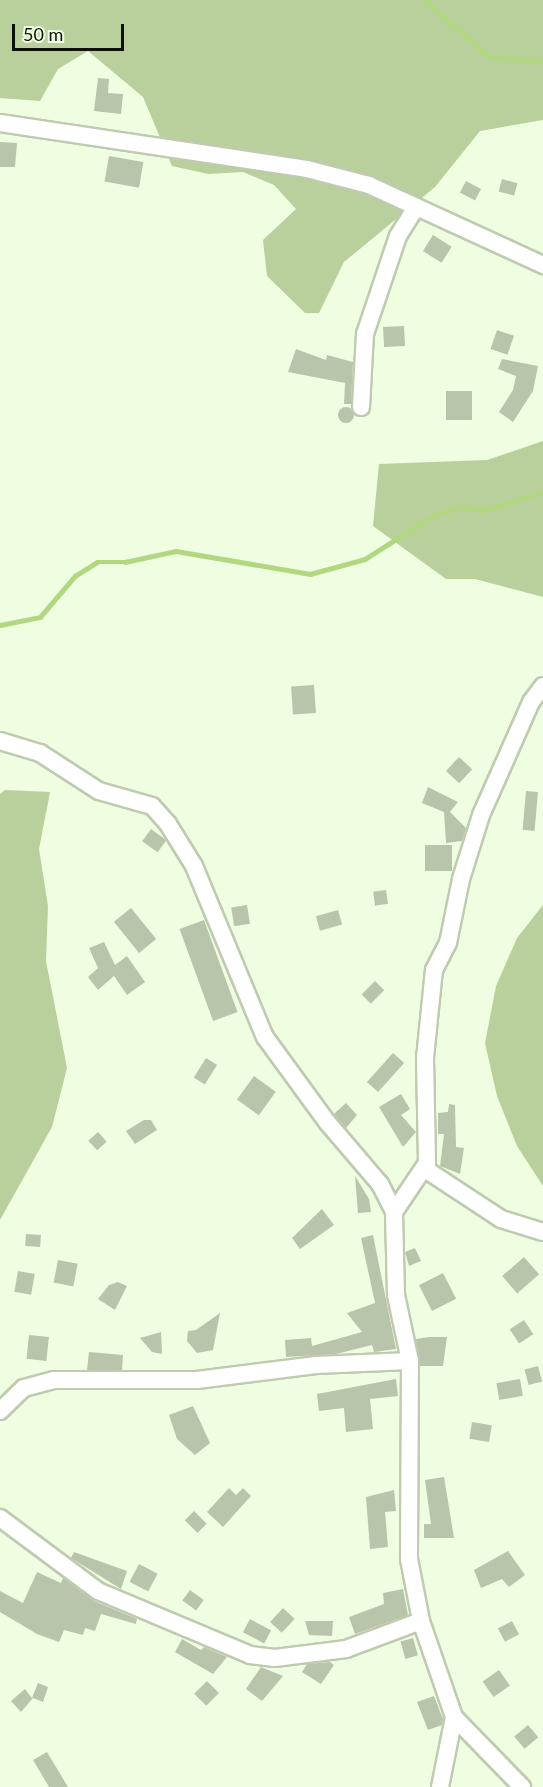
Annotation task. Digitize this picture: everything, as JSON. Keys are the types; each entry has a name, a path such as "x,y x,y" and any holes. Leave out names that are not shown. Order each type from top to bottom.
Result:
{"street":[{"path":"0,123 307,169 369,185 543,265"},
{"path":"361,407 365,334 398,236 416,207"},
{"path":"394,1212 425,1169 425,1058 434,970 448,943 460,879 481,815 531,702 543,686"},
{"path":"0,741 40,753 99,791 152,806 168,824 194,866 265,1037 314,1107 380,1184 394,1212 396,1295 410,1360 409,1559 421,1620 454,1717 522,1787"},
{"path":"425,1169 501,1219 543,1232"},
{"path":"0,1411 24,1388 54,1380 197,1380 316,1365 410,1360"},
{"path":"0,1518 98,1591 250,1655 275,1658 346,1649 421,1620"},
{"path":"440,1787 454,1717"}],"green space":[{"path":"0,0 543,0 543,120 480,131 435,187 344,262 319,313 305,313 267,276 263,240 296,209 274,185 243,172 208,174 172,166 143,97 88,51 58,69 40,101 0,98"},
{"path":"543,441 543,597 475,579 446,579 373,526 379,464 487,460"},
{"path":"5,790 50,792 39,849 48,906 46,961 67,1068 52,1127 0,1220 0,794"},
{"path":"543,905 543,1186 517,1146 497,1096 485,1043 496,986 517,938"}],"building":[{"path":"98,78 109,79 108,93 123,94 121,114 94,111"},
{"path":"0,142 17,143 15,167 0,167"},
{"path":"109,156 143,162 139,188 104,182"},
{"path":"502,179 517,183 514,196 499,192"},
{"path":"466,181 481,189 475,200 460,192"},
{"path":"433,235 452,247 442,263 423,251"},
{"path":"404,326 405,346 384,347 383,327"},
{"path":"497,330 514,336 508,355 490,349"},
{"path":"296,349 326,360 327,355 353,362 351,404 344,404 345,383 288,372"},
{"path":"502,359 538,366 533,391 513,422 499,412 513,390 516,376 498,369"},
{"path":"446,391 472,391 472,420 446,420"},
{"path":"346,407 352,409 354,415 352,421 346,423 340,421 338,415 340,409"},
{"path":"314,685 316,713 293,715 291,687"},
{"path":"459,757 472,769 459,783 446,771"},
{"path":"428,787 458,802 450,812 466,828 462,841 446,843 444,812 422,803"},
{"path":"526,791 538,792 535,831 523,830"},
{"path":"151,829 166,840 158,852 142,841"},
{"path":"425,845 452,845 452,871 425,871"},
{"path":"386,890 388,904 375,906 373,892"},
{"path":"247,905 250,924 234,926 231,908"},
{"path":"131,908 156,939 139,953 114,922"},
{"path":"338,910 342,924 320,931 316,916"},
{"path":"204,920 238,1012 213,1021 180,929"},
{"path":"104,942 115,965 127,956 145,982 127,995 114,976 98,990 88,977 98,968 89,948"},
{"path":"375,981 384,990 371,1004 362,994"},
{"path":"393,1053 404,1063 378,1092 367,1082"},
{"path":"206,1058 217,1065 205,1084 194,1078"},
{"path":"254,1076 276,1092 259,1115 237,1099"},
{"path":"401,1094 410,1109 401,1115 416,1132 403,1147 379,1107"},
{"path":"346,1103 357,1115 346,1128 334,1114"},
{"path":"449,1104 455,1105 456,1147 464,1148 460,1174 440,1166 444,1134 438,1134 438,1113 448,1112"},
{"path":"144,1120 151,1120 157,1130 135,1144 126,1131"},
{"path":"98,1132 107,1142 97,1150 88,1141"},
{"path":"355,1176 369,1199 371,1212 358,1213"},
{"path":"322,1209 334,1225 300,1249 292,1238"},
{"path":"26,1234 41,1235 40,1247 25,1246"},
{"path":"373,1235 396,1349 374,1352 372,1345 336,1354 286,1357 285,1340 311,1338 312,1346 362,1332 347,1313 375,1303 361,1238"},
{"path":"415,1248 421,1261 409,1266 405,1252"},
{"path":"524,1257 539,1274 517,1293 502,1276"},
{"path":"58,1260 78,1264 73,1286 54,1283"},
{"path":"18,1271 35,1274 31,1295 14,1292"},
{"path":"443,1273 456,1299 432,1311 419,1285"},
{"path":"118,1282 127,1286 115,1310 98,1299 109,1285"},
{"path":"220,1313 213,1350 197,1353 187,1341 188,1331 196,1330"},
{"path":"524,1320 533,1334 519,1344 510,1329"},
{"path":"161,1332 162,1354 152,1352 140,1338"},
{"path":"29,1335 49,1337 46,1361 26,1359"},
{"path":"447,1337 443,1366 420,1366 416,1339"},
{"path":"89,1352 123,1355 122,1370 87,1370"},
{"path":"538,1366 542,1381 529,1385 524,1370"},
{"path":"396,1379 398,1396 370,1399 373,1429 346,1432 344,1408 319,1411 317,1394"},
{"path":"520,1379 523,1396 499,1400 496,1383"},
{"path":"193,1406 210,1443 195,1455 177,1439 169,1415"},
{"path":"472,1422 492,1425 489,1442 469,1439"},
{"path":"444,1477 454,1538 424,1538 424,1524 431,1524 425,1480"},
{"path":"229,1488 236,1495 243,1488 251,1496 223,1527 207,1512"},
{"path":"394,1490 396,1511 385,1512 388,1547 370,1549 366,1497"},
{"path":"194,1511 207,1524 198,1533 185,1520"},
{"path":"508,1551 525,1575 509,1587 502,1579 481,1588 474,1570"},
{"path":"74,1552 127,1571 121,1589 71,1558"},
{"path":"139,1564 158,1574 148,1592 130,1582"},
{"path":"37,1572 61,1583 63,1578 94,1601 137,1619 136,1624 101,1614 95,1631 85,1628 83,1635 64,1630 59,1642 37,1634 0,1612 0,1591 23,1603"},
{"path":"403,1589 408,1615 355,1634 349,1617 384,1604 383,1593"},
{"path":"190,1590 204,1600 196,1611 182,1601"},
{"path":"283,1608 295,1619 282,1633 270,1622"},
{"path":"250,1619 271,1630 264,1644 243,1632"},
{"path":"305,1621 333,1621 332,1636 309,1635"},
{"path":"512,1621 519,1634 505,1642 498,1629"},
{"path":"413,1638 418,1655 405,1659 401,1642"},
{"path":"182,1639 201,1650 204,1647 227,1657 213,1674 175,1652"},
{"path":"330,1662 334,1665 321,1684 302,1672 307,1664"},
{"path":"261,1667 283,1676 262,1701 246,1689"},
{"path":"499,1670 510,1686 494,1697 483,1681"},
{"path":"207,1681 219,1693 206,1706 194,1694"},
{"path":"38,1683 48,1687 43,1702 33,1698 21,1712 11,1701 25,1689 32,1698"},
{"path":"434,1696 443,1719 442,1725 428,1730 417,1702"},
{"path":"528,1725 538,1737 524,1749 514,1737"},
{"path":"47,1752 68,1787 49,1787 33,1760"}],"waterway":[{"path":"425,0 489,57 543,61"},
{"path":"0,625 40,617 75,576 97,562 125,562 176,551 310,574 365,559 434,515 459,507 485,510 543,492"}]}
